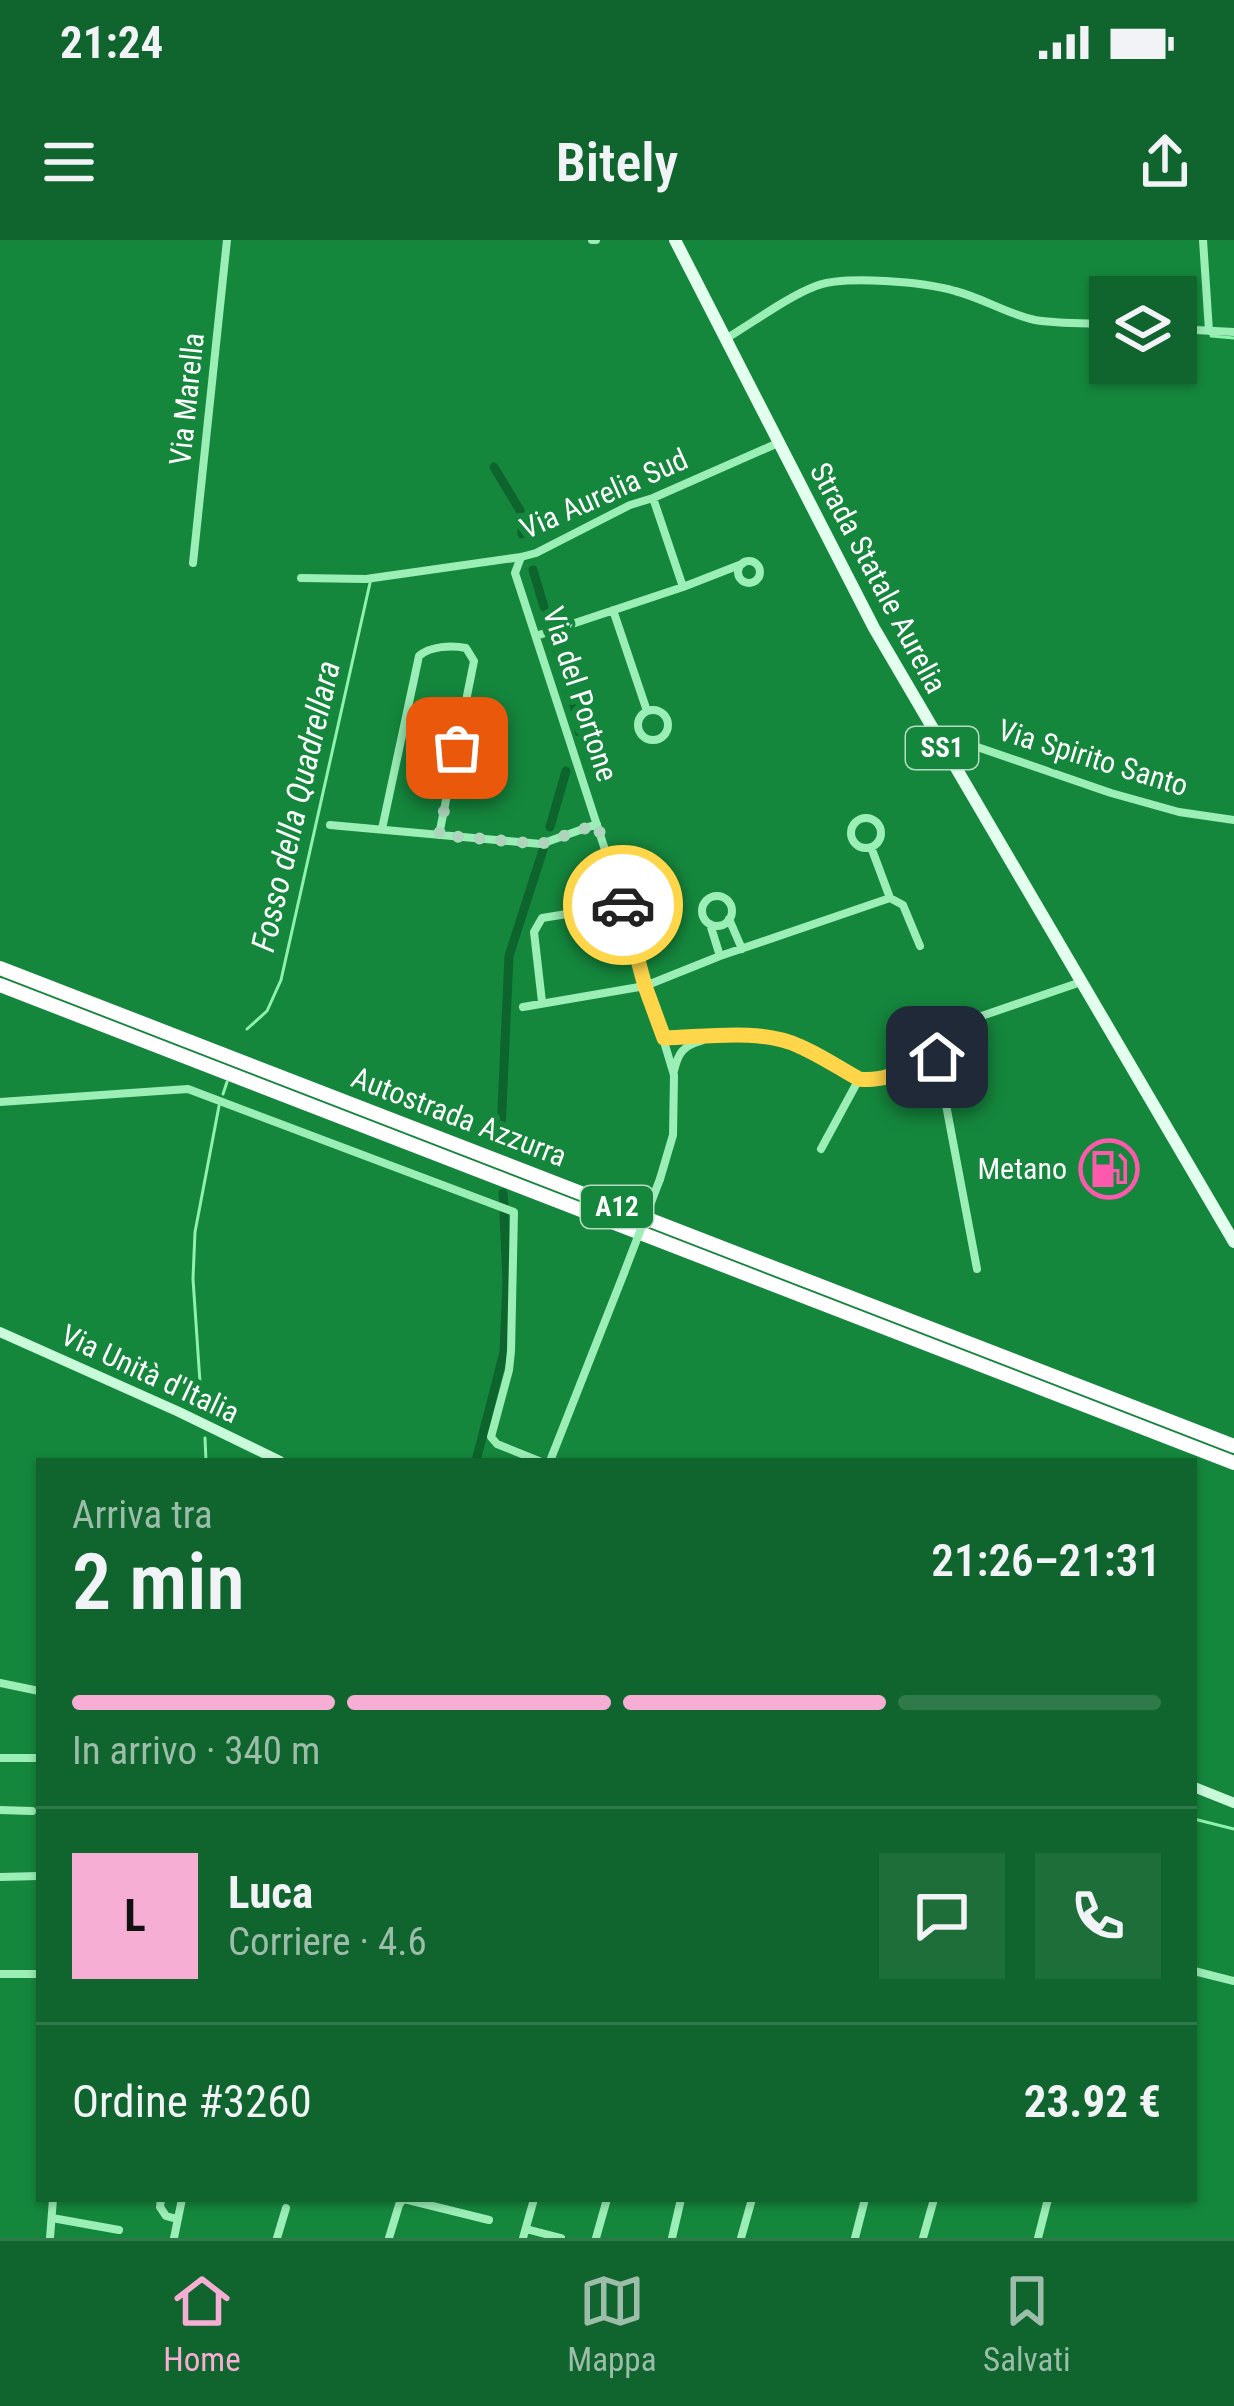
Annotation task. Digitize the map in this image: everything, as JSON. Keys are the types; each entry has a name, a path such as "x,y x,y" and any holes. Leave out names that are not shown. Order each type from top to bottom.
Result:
{"highway":[{"name":"Autostrada Azzurra","path":"0,968 1234,1446"},
{"name":"Autostrada Azzurra","path":"0,985 1234,1462"}],"main road":[{"name":"Strada Statale Aurelia","path":"675,240 874,628 1234,1242"},
{"name":"Via Unità d'Italia","path":"0,1332 274,1458"},
{"path":"1197,1788 1234,1803"}],"street":[{"name":"Via Marella","path":"193,563 227,240"},
{"path":"1203,240 1209,331"},
{"path":"725,339 814,286 838,280 959,291 1037,320 1089,322"},
{"path":"1197,330 1234,332"},
{"name":"Via Aurelia Sud","path":"301,578 366,579 536,553 630,505 778,443"},
{"path":"653,498 683,587"},
{"name":"Via del Portone","path":"521,557 515,573 674,1075 673,1135 660,1179 551,1458"},
{"path":"536,636 742,564"},
{"path":"613,610 646,711"},
{"path":"382,829 418,656 426,650 456,646 472,653 474,661 439,835"},
{"path":"646,711 665,715 668,724 662,737 647,739 640,732 639,718 646,711"},
{"name":"Via Spirito Santo","path":"940,744 957,740 1111,793 1179,812 1234,820"},
{"path":"862,818 873,819 881,831 872,847 861,848 851,837 851,827 862,818"},
{"path":"330,825 541,844 597,824"},
{"path":"872,847 890,898 903,905 920,946"},
{"path":"721,956 703,911 714,896 731,905 729,919 742,949"},
{"path":"523,1007 645,986 890,898"},
{"path":"542,1002 534,932 542,918 623,905"},
{"path":"710,924 723,925 729,919"},
{"path":"664,1038 775,1039 870,1081 961,1050 967,1021 1082,981"},
{"path":"674,1075 677,1056 687,1045 713,1037"},
{"path":"937,1057 976,1269"},
{"path":"821,1149 859,1079"},
{"path":"0,1102 188,1089 514,1212 511,1351 491,1437 496,1444 531,1458"},
{"path":"0,1683 36,1690"},
{"path":"0,1757 36,1757"},
{"path":"0,1810 32,1811"},
{"path":"0,1877 36,1876"},
{"path":"1197,1972 1234,1981"},
{"path":"0,1974 36,1974"},
{"path":"50,2238 53,2202"},
{"path":"161,2202 166,2216 177,2219"},
{"path":"174,2238 181,2202"},
{"path":"389,2238 401,2202"},
{"path":"416,2202 489,2220"},
{"path":"533,2202 524,2233 561,2238"},
{"path":"596,2238 606,2202"},
{"path":"672,2238 680,2202"},
{"path":"741,2238 751,2202"},
{"path":"855,2238 864,2202"},
{"path":"923,2238 933,2202"},
{"path":"1038,2238 1047,2202"},
{"path":"277,2238 286,2208"},
{"path":"52,2218 119,2230"}],"waterway":[{"path":"1211,336 1234,338"},
{"path":"494,467 521,512 522,534"},
{"path":"533,570 544,607"},
{"name":"Fosso della Quadrellara","path":"247,1029 267,1011 281,980 370,583"},
{"path":"557,650 579,732"},
{"path":"550,827 566,771"},
{"path":"501,1130 509,956 543,850"},
{"name":"Fosso della Quadrellara","path":"223,1094 227,1082"},
{"name":"Fosso della Quadrellara","path":"202,1412 193,1279 195,1232 219,1106"},
{"path":"503,1193 504,1204"},
{"path":"477,1458 504,1352 504,1214"},
{"name":"Fosso della Quadrellara","path":"205,1438 206,1458"},
{"name":"Fosso della Quadrellara","path":"1197,1820 1234,1829"}],"way so far":[{"path":"457,748 439,835 541,844 597,824 623,905"}],"place":[{"name":"Metano","path":"1109,1169"}],"route":[{"path":"623,905 664,1038 775,1039 870,1081 937,1057"}]}
